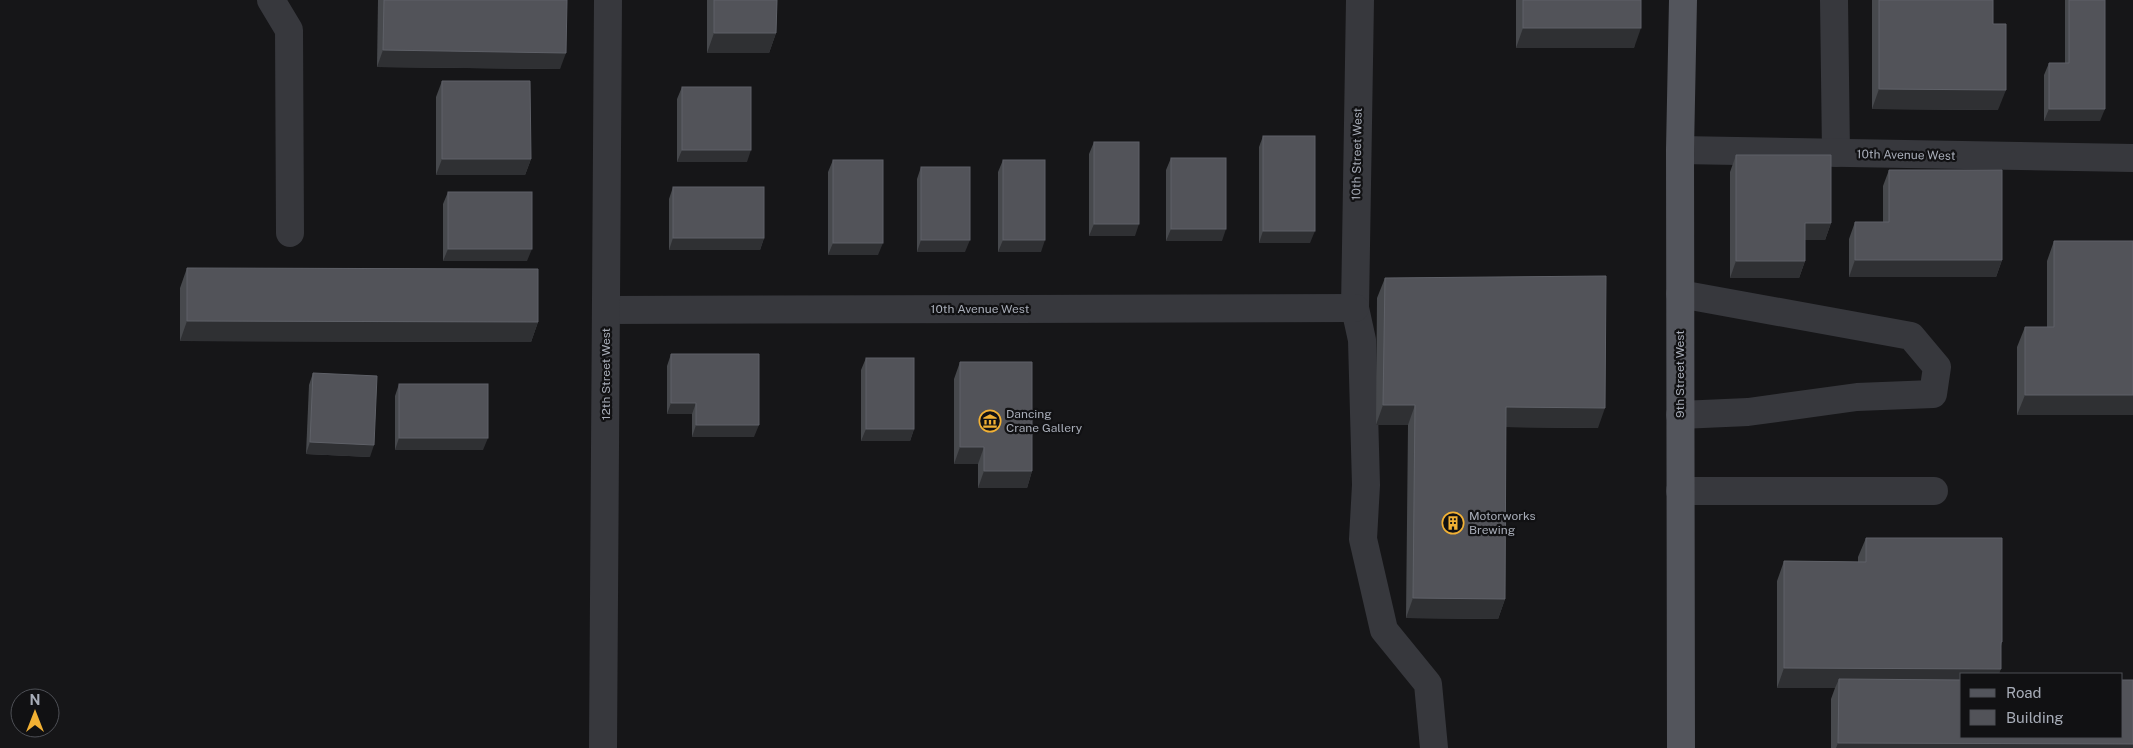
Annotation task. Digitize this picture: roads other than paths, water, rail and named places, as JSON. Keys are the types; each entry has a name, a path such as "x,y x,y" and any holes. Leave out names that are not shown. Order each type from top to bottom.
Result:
{"main road":[{"name":"9th Street West","path":"1681,748 1680,150 1683,0"}],"street":[{"path":"271,0 289,30 290,233"},
{"name":"12th Street West","path":"603,748 608,0"},
{"name":"10th Street West","path":"1360,0 1354,308 1362,340 1366,485 1363,539 1384,630 1428,684 1434,748"},
{"path":"1834,0 1836,153"},
{"name":"10th Avenue West","path":"1680,150 2133,158"},
{"path":"1680,294 1911,336 1937,367 1933,394 1857,397 1748,412 1680,415"},
{"name":"10th Avenue West","path":"606,310 1354,308"},
{"path":"1680,491 1934,491"}],"place":[{"name":"Dancing Crane Gallery","path":"990,421"},
{"name":"Motorworks Brewing","path":"1453,523"}]}
